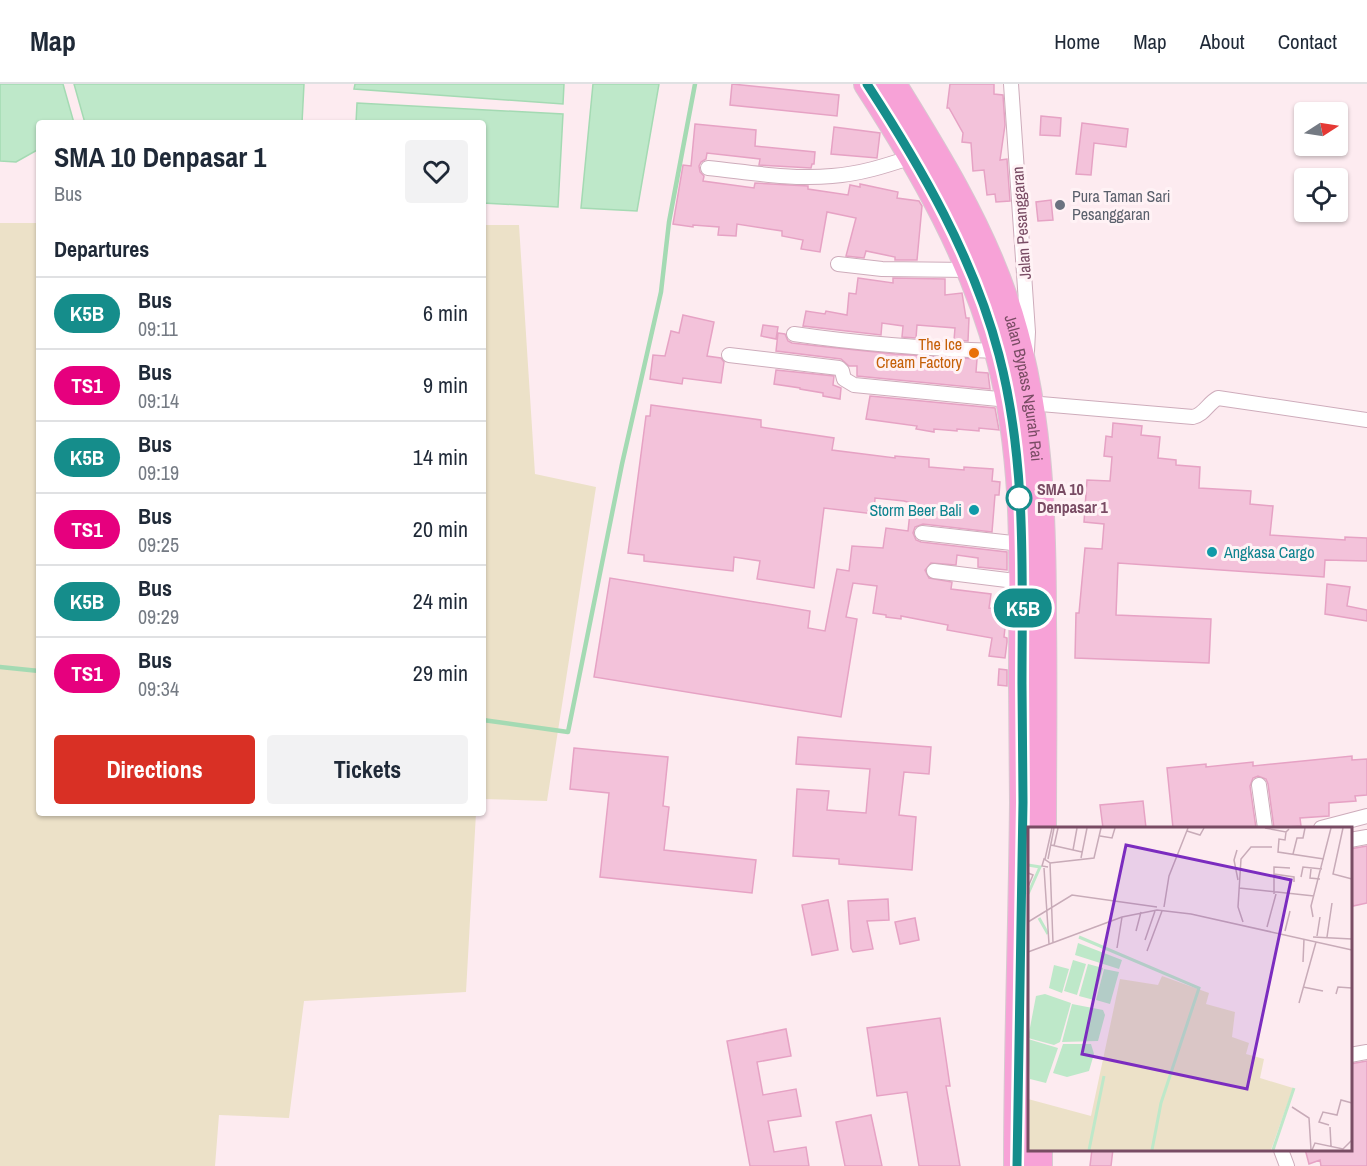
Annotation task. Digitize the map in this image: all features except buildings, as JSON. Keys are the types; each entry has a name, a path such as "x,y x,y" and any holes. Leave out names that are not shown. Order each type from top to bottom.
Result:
{"highway":[{"name":"Jalan Bypass Ngurah Rai","path":"867,84 912,157 947,222 969,270 1019,401 1034,429 1041,504 1043,579 1043,827"},
{"name":"Jalan Bypass Ngurah Rai","path":"893,84 946,172 983,242 1005,298 1022,361 1015,450 1023,582 1025,949 1017,1166"}],"street":[{"name":"Jalan Pesanggaran","path":"1011,84 1028,332 1028,350 1022,361"},
{"path":"708,168 802,177 831,177 875,170 912,157"},
{"path":"838,264 882,269 969,270"},
{"path":"794,334 945,350 998,351"},
{"path":"729,355 839,368 844,380 854,385 1193,417 1199,416 1212,401 1218,398 1367,420"},
{"path":"922,532 1021,544"},
{"path":"934,571 1023,582"},
{"path":"1259,785 1265,827"},
{"path":"1325,827 1367,816"},
{"path":"1352,840 1367,837"},
{"path":"1352,1054 1367,1052"},
{"path":"1282,1151 1287,1166"}],"shaded area":[{"path":"0,84 63,84 73,120 36,120 36,151 16,162 0,161"},
{"path":"74,84 304,84 302,120 84,120"},
{"path":"355,84 564,84 563,104 354,89"},
{"path":"593,84 659,84 637,211 581,208"},
{"path":"357,103 563,114 558,207 486,203 486,120 356,120"},
{"path":"0,223 36,223 36,816 476,816 466,992 304,1001 289,1118 219,1115 215,1166 0,1166"},
{"path":"486,225 519,225 535,474 596,487 547,801 486,799"}],"waterway":[{"path":"486,720 568,732 622,464 661,292 669,222 695,84"},
{"path":"0,667 36,671"}],"bus line":[{"name":"K5B","path":"867,84 912,157 947,222 969,270 991,327 1012,414 1023,582 1023,799 1017,1166"}],"place":[{"name":"Pura Taman Sari Pesanggaran","path":"1060,205"},
{"name":"The Ice Cream Factory","path":"974,353"},
{"name":"SMA 10 Denpasar 1","path":"1019,498"},
{"name":"Storm Beer Bali","path":"974,510"},
{"name":"Angkasa Cargo","path":"1212,552"}]}
